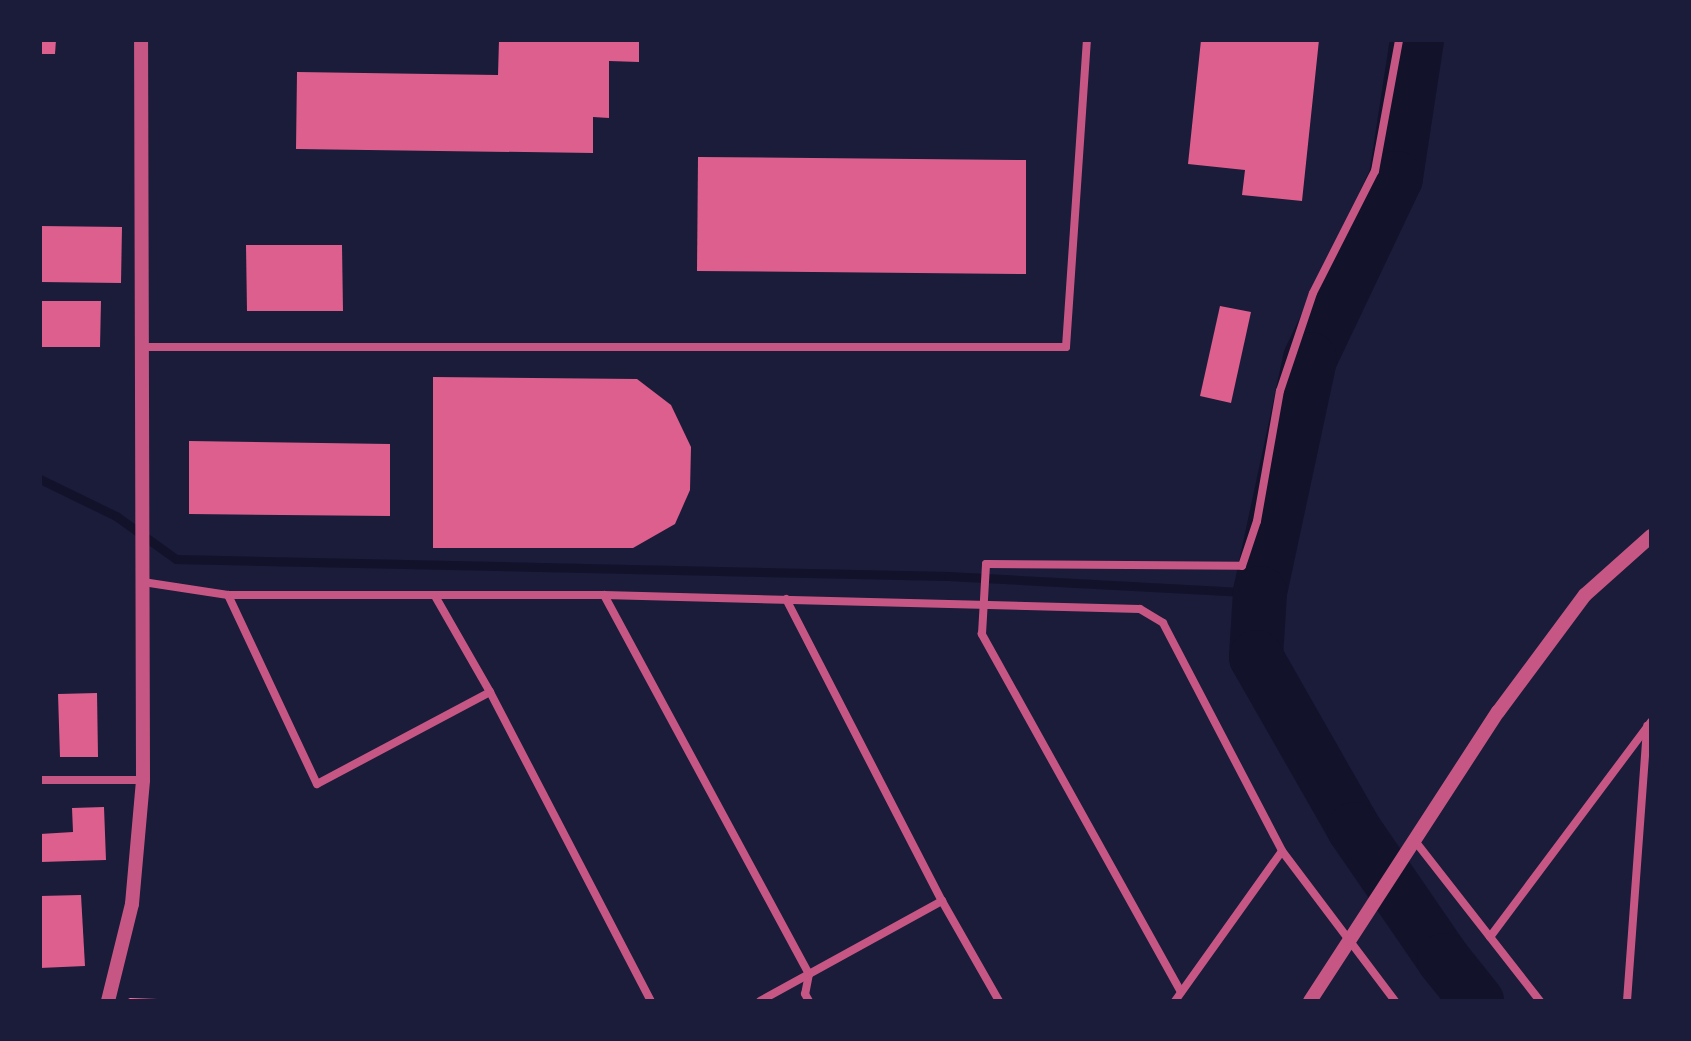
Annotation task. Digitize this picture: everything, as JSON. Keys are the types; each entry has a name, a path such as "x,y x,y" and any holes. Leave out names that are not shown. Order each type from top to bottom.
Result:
{"street":[{"path":"108,1001 132,904 143,780 141,40"},
{"path":"141,347 1066,347 1087,40"},
{"path":"1181,992 982,634 986,564 1242,566 1257,521 1280,391 1313,293 1375,171 1399,40"},
{"path":"1310,1001 1498,712 1585,595 1651,536"},
{"path":"143,582 228,595 604,595 1140,609 1163,623 1282,851 1395,1001"},
{"path":"228,595 317,784 490,692"},
{"path":"604,595 809,974 805,994 809,1001"},
{"path":"435,596 490,692 651,1001"},
{"path":"786,599 942,901 999,1001"},
{"path":"1490,937 1649,724"},
{"path":"1627,1001 1649,724"},
{"path":"40,780 143,780"},
{"path":"1415,841 1540,1001"},
{"path":"1175,1001 1282,851"},
{"path":"760,1001 942,901"}],"building":[{"path":"40,40 56,40 55,54 40,54"},
{"path":"499,40 639,40 639,62 609,61 609,118 593,117 593,153 296,149 297,72 498,75"},
{"path":"1201,40 1319,40 1302,201 1242,195 1245,170 1188,164"},
{"path":"698,157 1026,160 1026,274 697,271"},
{"path":"40,226 122,227 121,283 40,282"},
{"path":"246,245 342,245 343,311 247,311"},
{"path":"40,301 101,301 100,347 40,347"},
{"path":"1220,306 1251,312 1231,403 1200,396"},
{"path":"433,377 637,379 671,405 691,447 690,490 675,524 633,548 433,548"},
{"path":"189,441 390,444 390,516 189,514"},
{"path":"97,693 98,757 60,757 58,694"},
{"path":"104,807 106,860 41,862 40,834 73,832 72,808"},
{"path":"81,895 85,966 40,968 40,896"}],"waterway":[{"path":"1417,40 1396,178 1310,359 1260,593 1256,657 1354,829 1444,960 1477,1001"},
{"path":"40,479 116,516 176,559 948,576 1260,593"}]}
